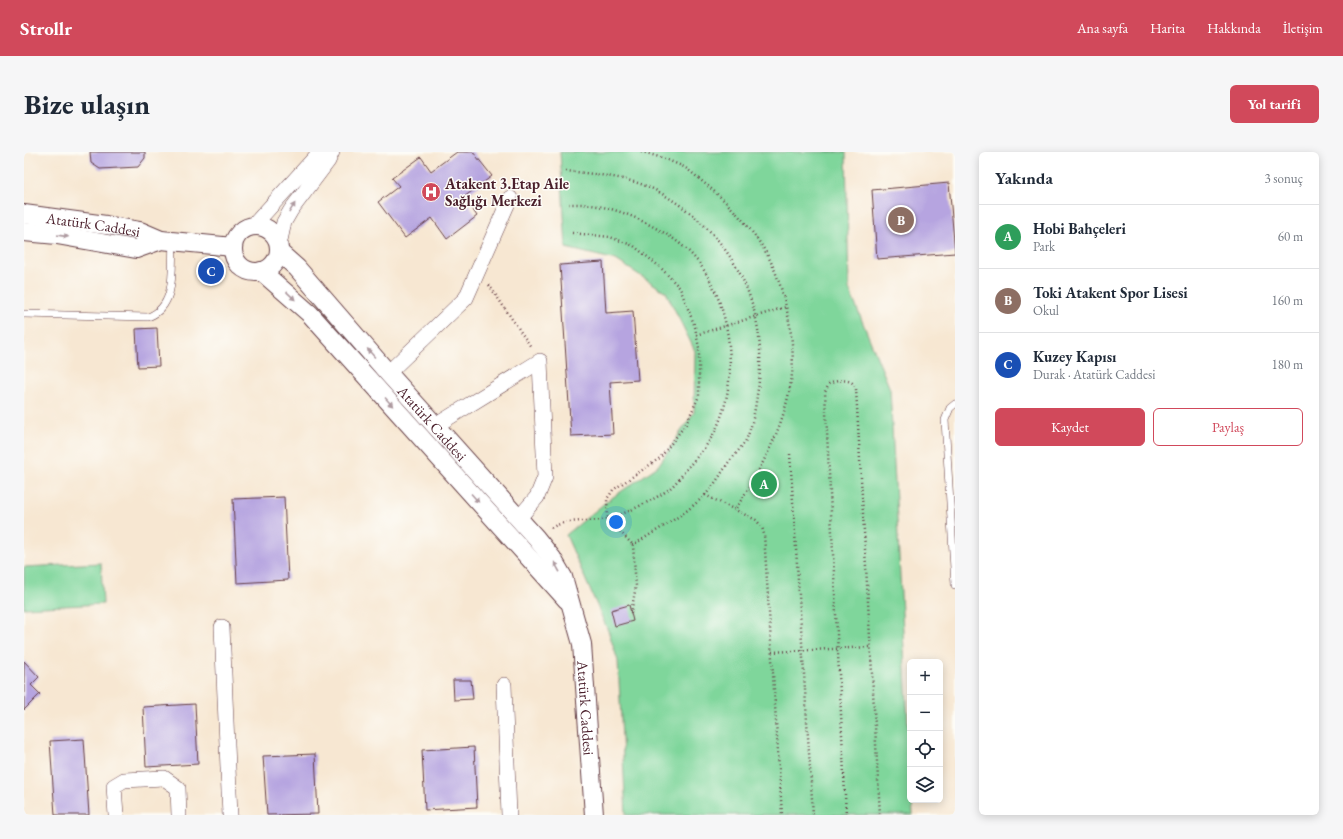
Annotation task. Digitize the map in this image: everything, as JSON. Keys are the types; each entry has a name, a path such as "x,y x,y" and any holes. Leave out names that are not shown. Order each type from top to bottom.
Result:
{"street":[{"path":"320,152 253,226 241,232 236,237 233,247 236,259 241,265 253,271 261,271 273,264 279,248 284,222 291,210 328,161 332,152"},
{"path":"374,385 466,298 510,198"},
{"name":"Atatürk Caddesi","path":"24,214 140,231 167,240 233,247"},
{"path":"253,226 266,228 272,232 279,248"},
{"name":"Atatürk Caddesi","path":"24,232 64,236 136,249 167,240"},
{"name":"Atatürk Caddesi","path":"279,248 518,520 536,538 552,558 563,577 582,644 594,815"},
{"name":"Atatürk Caddesi","path":"261,271 310,314 570,604"},
{"path":"420,436 540,361 545,477 537,497 518,520"},
{"path":"222,627 230,815"},
{"path":"504,685 509,815"},
{"path":"116,815 114,786 124,780 164,778 178,788 179,815"}],"lane":[{"path":"24,314 148,317 154,315 164,307 170,294 167,240"},
{"path":"955,404 950,408 945,420 955,585"}],"path":[{"path":"641,152 685,168 738,214 763,248 777,278 790,321 793,351 792,374 782,423 763,465 735,510"},
{"path":"566,171 610,175 656,190 691,213 718,240 738,268 751,296 760,329 761,377 755,408 745,441 705,495 683,513 634,545"},
{"path":"536,538 560,523 608,519 669,489 697,458 717,428 727,394 730,358 729,336 720,304 707,276 685,248 658,229 625,212 602,206 569,204"},
{"path":"572,233 610,237 634,246 660,267 680,288 699,348 699,396 686,424 660,458 613,490 607,499 608,519 634,545 636,586 631,613"},
{"path":"479,270 540,361"},
{"path":"696,335 786,307"},
{"path":"846,815 825,392 829,384 843,381 850,381 855,384 856,389 880,815"},
{"path":"790,454 813,815"},
{"path":"705,495 756,520 763,529 782,815"},
{"path":"772,652 870,647"}],"green space":[{"path":"560,152 846,152 849,289 890,389 907,705 907,803 912,803 913,815 626,815 618,661 609,633 566,535 606,502 658,466 694,412 695,351 666,292 616,260 566,248"},
{"path":"101,563 103,604 24,608 24,567"}],"building":[{"path":"90,152 145,152 145,158 138,167 100,169 91,163"},
{"name":"Atakent 3.Etap Aile Sağlığı Merkezi","path":"457,152 473,152 492,176 464,197 477,216 447,239 432,218 405,238 378,202 399,186 392,178 421,157 431,171"},
{"path":"949,183 955,253 877,259 872,190"},
{"path":"603,262 606,313 633,311 638,380 610,382 613,434 571,436 560,265"},
{"path":"157,328 159,366 138,367 136,329"},
{"path":"284,497 288,580 237,583 233,499"},
{"path":"629,605 633,621 615,626 611,610"},
{"path":"24,661 39,677 31,685 40,694 24,710"},
{"path":"453,680 471,680 473,699 454,700"},
{"path":"195,704 198,764 146,767 143,707"},
{"path":"84,739 89,815 55,815 50,741"},
{"path":"474,747 477,807 425,810 422,750"},
{"path":"315,754 318,814 267,815 263,756"}],"place":[{"name":"Atakent 3.Etap Aile Sağlığı Merkezi","path":"431,192"},
{"name":"Toki Atakent Spor Lisesi","path":"901,220"},
{"name":"Kuzey Kapısı","path":"211,271"},
{"name":"Hobi Bahçeleri","path":"764,484"}]}
